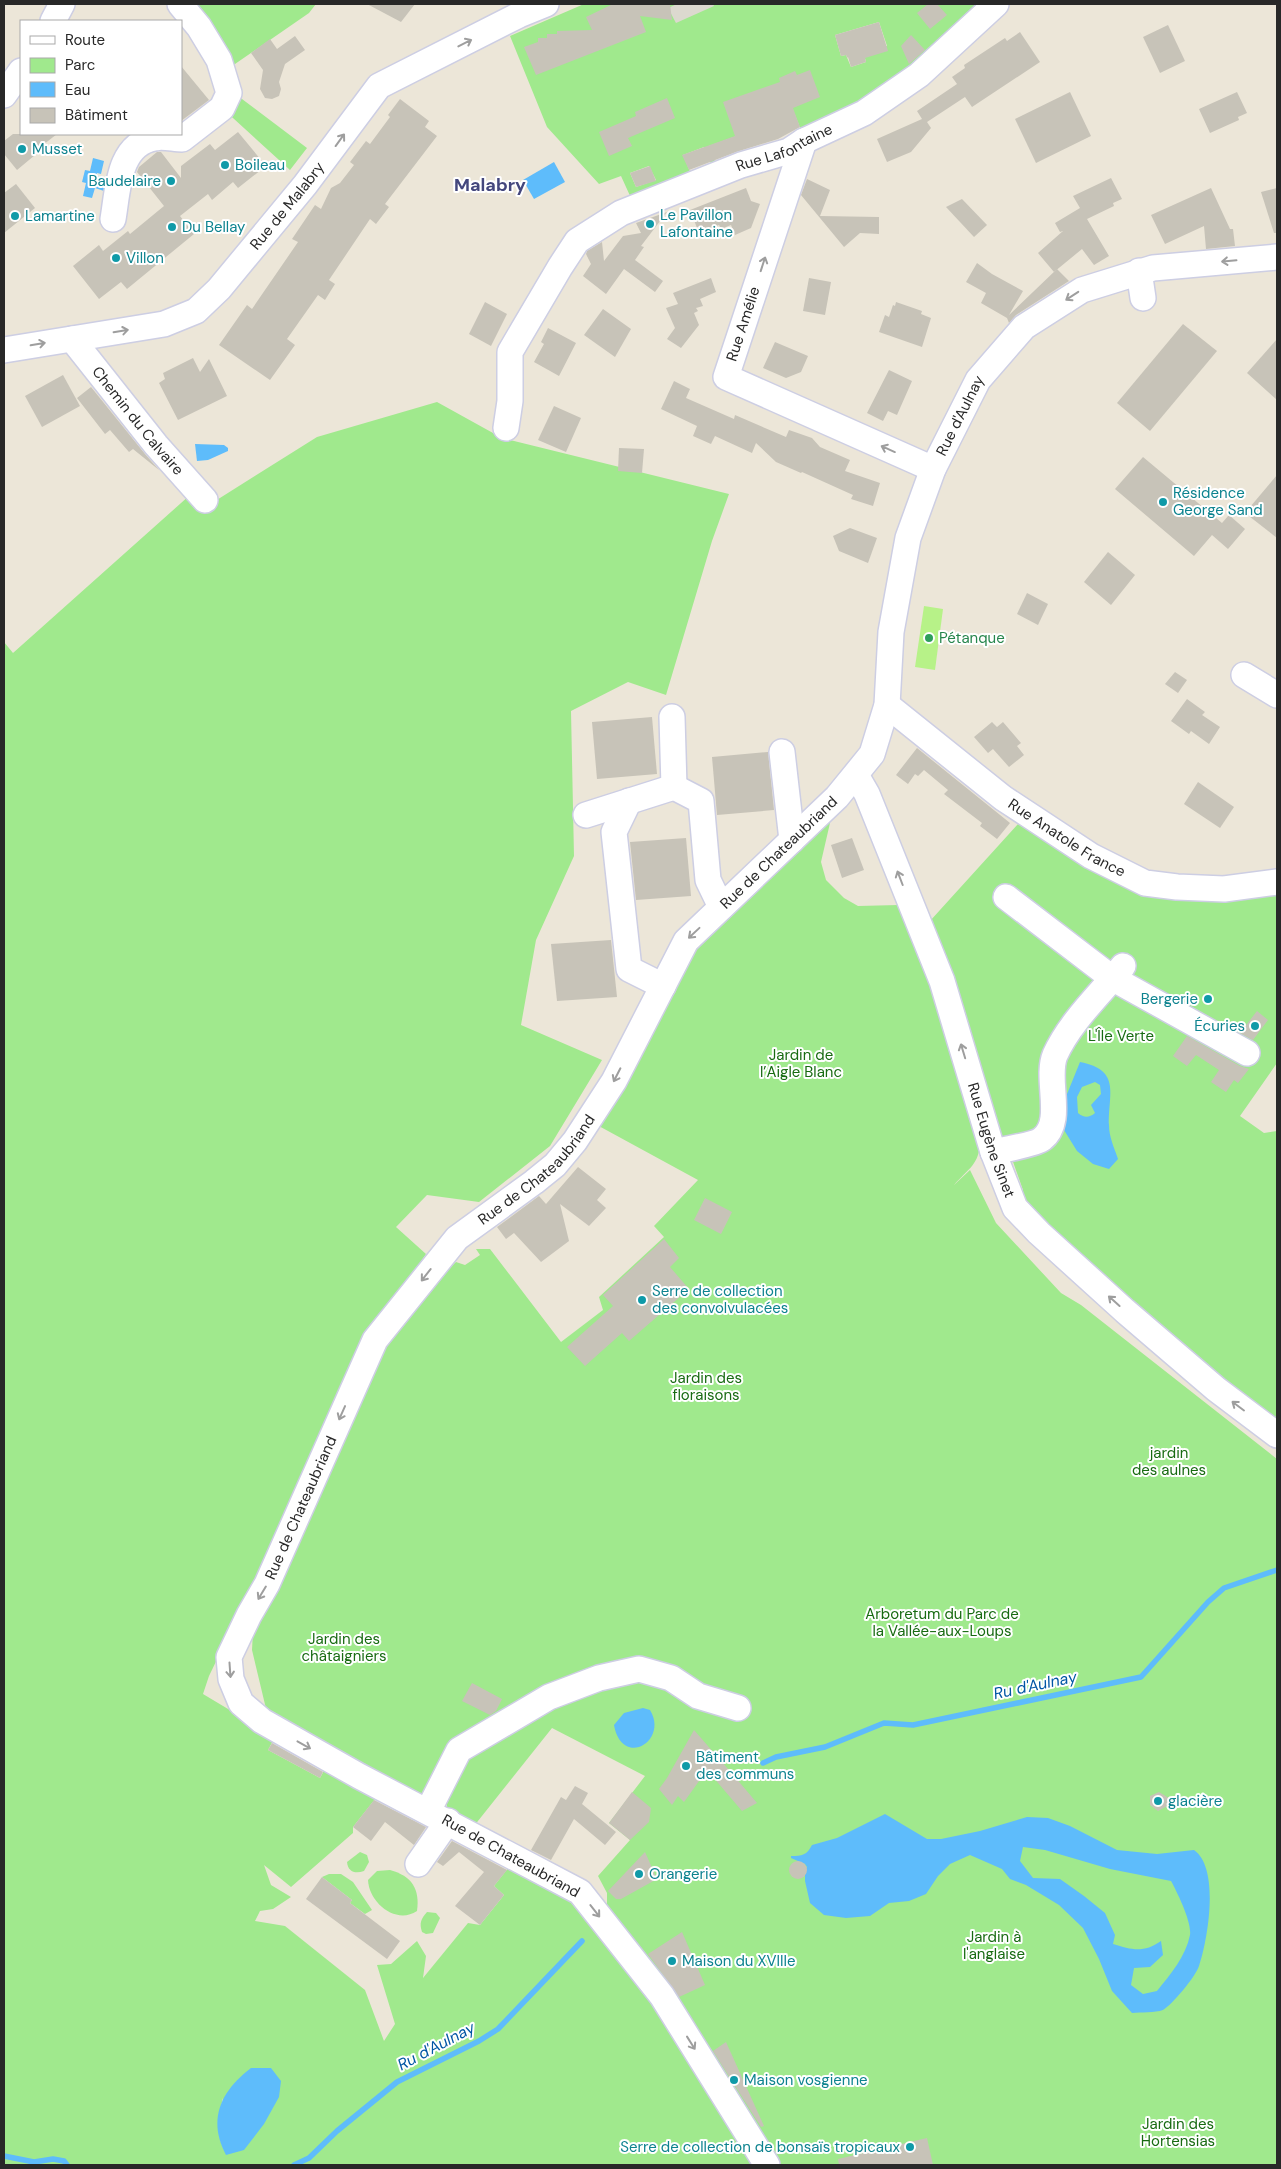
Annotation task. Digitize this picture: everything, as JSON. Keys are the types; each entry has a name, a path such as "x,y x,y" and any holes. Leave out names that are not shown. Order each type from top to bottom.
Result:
{"street":[{"path":"54,20 62,4"},
{"path":"113,219 124,160 136,145 155,138 182,139 222,108 229,93 219,60 198,26 180,4"},
{"name":"Rue de Malabry","path":"4,350 164,324 196,311 219,289 310,179 380,86 521,9 546,4"},
{"name":"Rue Lafontaine","path":"506,428 510,401 510,352 577,241 621,213 740,165 790,151 804,141 864,113 919,75 996,4"},
{"path":"4,95 20,72"},
{"name":"Rue Amélie","path":"804,141 726,377 933,469"},
{"name":"Rue d'Aulnay","path":"856,775 872,754 887,705 892,632 908,538 933,469 978,380 1024,327 1082,290 1153,268 1277,257"},
{"path":"1139,271 1143,298"},
{"name":"Chemin du Calvaire","path":"72,339 156,445 205,500"},
{"path":"1244,675 1277,694"},
{"name":"Rue Anatole France","path":"887,705 1003,798 1091,856 1145,883 1224,889 1277,882"},
{"path":"672,717 674,787"},
{"path":"782,752 792,840"},
{"name":"Rue de Chateaubriand","path":"767,2165 662,1996 580,1892 262,1721 241,1702 231,1679 229,1657 249,1615 267,1584 375,1340 457,1238 534,1182 555,1164 575,1140 604,1099 686,941 837,797 856,775"},
{"name":"Rue Eugène Sinet","path":"856,775 867,794 942,980 993,1152 1015,1208 1039,1233 1216,1389 1277,1435"},
{"path":"586,815 674,787 701,801 708,880 721,907"},
{"path":"629,801 614,832 629,969 662,986"},
{"path":"1006,896 1117,972 1247,1052"},
{"path":"993,1152 1041,1140 1052,1125 1054,1114 1051,1085 1054,1057 1063,1040 1117,972"},
{"path":"418,1864 438,1816 459,1750 549,1698 599,1678 639,1669 671,1678 698,1696 738,1708"}],"green space":[{"path":"180,4 316,4 309,13 235,64 234,93 307,148 290,170 222,108 229,93"},
{"path":"584,4 983,4 864,105 801,130 795,115 709,146 716,164 712,166 704,147 683,155 691,174 631,198 621,176 599,184 547,127 510,36","holes":["879,22 887,46 863,51 866,62 851,67 846,55 841,56 835,35","649,166 656,180 636,187 630,173"]},
{"path":"437,402 502,438 729,494 712,541 666,695 628,682 571,711 574,856 536,940 521,1025 602,1060 550,1146 479,1202 427,1195 396,1227 426,1254 380,1322 209,1676 203,1694 275,1737 268,1750 320,1778 327,1765 379,1794 353,1827 353,1833 291,1887 264,1865 271,1885 291,1897 273,1909 260,1911 255,1921 285,1926 365,1990 384,2041 395,2024 377,1965 391,1964 417,1941 426,1956 423,1978 468,1923 480,1925 504,1895 494,1886 509,1867 569,1900 651,2000 753,2165 4,2165 4,642 13,653 190,495 212,503 317,437","holes":["223,2098 227,2155 219,2134"]},
{"name":"Pétanque","path":"924,606 943,609 935,670 915,667"},
{"name":"Arboretum du Parc de la Vallée-aux-Loups","path":"826,820 830,823 821,862 826,880 844,898 858,906 898,905 923,954 980,1141 975,1161 954,1185 970,1170 996,1223 1061,1293 1081,1305 1277,1459 1277,2165 773,2165 607,1913 607,1893 598,1876 630,1840 609,1823 645,1776 552,1728 474,1826 446,1812 447,1805 424,1792 414,1798 268,1717 252,1650 253,1631 377,1354 427,1288 456,1262 465,1265 480,1255 476,1249 490,1249 561,1342 603,1310 599,1297 664,1237 654,1226 698,1180 597,1125 688,952"},
{"name":"L'Île Verte","path":"1018,824 1131,887 1158,897 1208,900 1277,895 1277,1063 1240,1116 1264,1133 1277,1131 1277,1426 1018,1205 1020,1191 1023,1190 1006,1142 995,1146 930,921"},
{"path":"360,1852 367,1855 369,1862 364,1871 352,1871 347,1862"},
{"path":"390,1870 404,1876 413,1884 417,1896 417,1911 409,1915 393,1913 378,1904 373,1897 368,1880 377,1871"},
{"path":"329,1874 341,1874 353,1882 372,1910 365,1914 350,1903 352,1900 322,1877"},
{"path":"427,1912 436,1913 440,1918 433,1933 426,1934 422,1932 421,1924"}],"shaded area":[{"path":"677,4 713,4 714,6 676,23 668,8"}],"water":[{"path":"93,158 104,161 101,174 97,173 96,176 107,179 104,191 95,188 92,198 83,196 86,183 82,182 85,170 90,171"},
{"path":"554,162 565,182 534,199 523,180"},
{"path":"195,444 224,445 228,448 228,451 208,460 197,461"},
{"path":"1080,1062 1102,1071 1107,1078 1110,1085 1109,1129 1118,1159 1109,1169 1093,1164 1077,1151 1064,1130 1065,1099","holes":["1095,1082 1100,1085 1101,1094 1091,1105 1095,1113 1086,1117 1080,1115 1078,1113 1077,1097 1082,1087"]},
{"path":"643,1708 650,1710 654,1721 654,1732 642,1746 634,1748 626,1746 619,1738 614,1725 624,1713"},
{"path":"885,1814 927,1839 941,1839 980,1831 1027,1817 1048,1818 1070,1826 1117,1850 1157,1854 1194,1850 1202,1859 1207,1872 1210,1905 1206,1939 1199,1966 1183,1990 1163,2010 1132,2013 1112,1991 1099,1959 1083,1928 1059,1905 1026,1885 1010,1879 1002,1869 970,1855 950,1864 938,1876 926,1894 909,1901 889,1903 870,1916 846,1918 824,1915 810,1903 805,1881 805,1870 807,1867 805,1864 791,1858 791,1856 804,1854 812,1845 837,1838","holes":["1023,1847 1045,1850 1110,1869 1171,1881 1189,1923 1190,1935 1181,1958 1157,1991 1143,1994 1131,1985 1134,1968 1150,1967 1163,1955 1161,1941 1143,1949 1126,1948 1113,1944 1115,1935 1105,1913 1060,1879 1033,1878 1020,1861"]},
{"path":"251,2068 271,2068 281,2081 279,2097 264,2124 244,2150 226,2155 220,2142 218,2129 220,2107 232,2086"}],"building":[{"path":"367,4 415,4 401,22"},
{"path":"613,4 670,4 672,20 640,16 646,32 536,75 524,47 538,42 538,38 547,38 547,34 557,34 557,31 592,30 586,17"},
{"path":"928,4 937,4 947,15 930,29 917,13"},
{"path":"879,22 888,51 865,58 866,62 851,67 848,57 846,55 841,56 835,35"},
{"path":"1168,25 1185,61 1160,73 1143,37"},
{"path":"1020,32 1040,62 972,107 965,97 927,122 931,128 911,152 887,162 877,139 922,119 917,111 957,84 952,77 965,68 964,65 1005,38 1007,41"},
{"path":"911,35 925,50 909,64 901,46"},
{"path":"295,36 305,50 285,64 279,82 281,89 279,96 272,99 265,98 260,89 263,70 251,53 270,39 277,49"},
{"path":"182,67 209,100 182,120"},
{"path":"810,70 820,97 793,108 800,127 778,139 736,152 689,170 682,155 735,136 723,102 780,82 779,78 795,71 797,75"},
{"path":"1070,92 1091,136 1036,163 1015,119"},
{"path":"1237,92 1247,113 1238,117 1239,120 1210,133 1199,109"},
{"path":"667,98 675,118 628,138 632,146 609,156 599,132 636,116 635,112"},
{"path":"400,99 429,121 425,127 437,136 385,204 389,207 376,224 370,219 329,280 335,284 325,300 318,295 287,339 295,345 270,380 219,345 247,305 252,309 298,242 292,239 315,205 321,209 331,188 340,183 354,165 350,162 366,141 370,144 390,117 388,115"},
{"path":"238,132 266,166 238,188 233,182 212,200 208,194 180,216 194,234 127,289 121,282 99,299 73,266 99,245 103,251 128,231 130,234 164,206 137,172 139,167 157,152 161,152 181,178 181,166 210,144 215,150"},
{"name":"Musset","path":"13,134 56,135 39,148 41,150 17,170 4,154 4,141"},
{"path":"650,166 656,181 636,187 630,173"},
{"path":"1111,178 1122,199 1113,203 1114,206 1087,219 1109,256 1094,265 1082,249 1054,272 1038,253 1063,231 1060,232 1055,223 1080,208 1073,196"},
{"path":"807,179 830,190 820,216 879,217 879,234 860,233 844,247 801,195"},
{"name":"Lamartine","path":"16,184 35,208 4,233 4,193"},
{"path":"746,188 751,201 760,204 751,228 735,235 731,225 721,229 719,225 699,233 690,210"},
{"path":"1211,188 1230,229 1233,229 1235,246 1206,249 1204,226 1165,244 1151,215"},
{"path":"1277,188 1277,233 1274,233 1261,192"},
{"path":"962,199 987,225 974,237 946,207"},
{"path":"667,212 641,246 644,247 635,260 663,281 655,292 624,269 606,294 583,276 591,264 586,254 587,251 602,242 604,261 623,236 641,233 636,223"},
{"path":"977,263 992,274 1023,291 1009,315 1057,269 1069,281 1016,315 1009,323 1007,318 981,303 986,293 966,282"},
{"path":"711,278 716,292 700,299 703,306 696,308 698,311 694,313 699,325 681,348 667,339 675,328 666,308 678,304 673,293"},
{"path":"809,278 831,282 825,315 803,311"},
{"path":"485,302 507,314 491,346 469,334"},
{"path":"896,302 922,311 921,314 931,318 922,347 879,332 885,315 889,317"},
{"path":"603,309 631,329 615,357 584,335"},
{"path":"1183,324 1217,351 1150,431 1117,403"},
{"path":"548,328 576,343 559,376 534,362 544,344 541,342"},
{"path":"1277,339 1277,400 1247,373"},
{"path":"775,342 808,356 801,372 786,378 763,368"},
{"path":"193,358 200,372 209,359 227,396 178,420 159,383 165,379 163,373"},
{"path":"889,370 912,381 897,415 888,411 883,421 867,413"},
{"path":"63,375 80,406 42,427 25,396"},
{"path":"674,381 690,389 686,398 734,419 735,415 786,437 789,430 812,438 820,447 850,460 845,471 880,483 873,506 851,499 853,495 776,462 756,443 752,453 715,436 711,444 693,436 697,426 661,409"},
{"path":"91,387 159,470 133,449 129,452 110,430 105,434 77,398"},
{"path":"554,406 581,418 566,452 538,440"},
{"path":"619,448 644,449 642,473 618,471"},
{"name":"Résidence George Sand","path":"1143,457 1222,523 1229,515 1245,529 1228,549 1212,535 1194,556 1115,489"},
{"name":"Résidence George Sand","path":"1277,475 1277,538 1245,513"},
{"path":"850,528 877,538 868,563 839,551 833,536"},
{"path":"1108,552 1135,575 1111,605 1084,582"},
{"path":"1027,593 1048,604 1038,625 1017,614"},
{"path":"1175,672 1187,680 1178,693 1165,684"},
{"path":"1187,699 1205,712 1202,715 1220,727 1209,744 1191,731 1189,734 1171,721"},
{"path":"652,717 657,774 597,779 592,722"},
{"path":"992,722 997,727 1003,722 1021,743 1017,746 1024,755 1009,767 993,749 988,753 974,737"},
{"path":"917,748 1010,823 997,839 980,826 982,823 944,794 948,790 924,770 918,776 915,774 908,784 896,775"},
{"path":"768,752 774,810 717,815 712,757"},
{"path":"1198,782 1234,807 1220,828 1184,804"},
{"path":"686,838 691,896 636,900 630,842"},
{"path":"852,838 864,870 842,878 831,845"},
{"path":"611,940 617,997 557,1001 551,944"},
{"name":"Écuries","path":"1257,1011 1268,1020 1253,1040 1240,1033"},
{"path":"1187,1036 1240,1066 1249,1069 1238,1083 1234,1080 1226,1092 1211,1082 1219,1070 1196,1055 1187,1066 1173,1056"},
{"path":"578,1167 606,1189 597,1200 606,1208 589,1226 560,1204 569,1241 541,1262 514,1233 506,1239 497,1227 539,1196 546,1204"},
{"path":"705,1198 732,1212 721,1234 694,1220"},
{"name":"Serre de collection des convolvulacées","path":"664,1239 679,1258 670,1267 689,1289 629,1341 622,1333 585,1366 567,1347 613,1306 603,1295"},
{"path":"472,1683 502,1699 496,1711 490,1715 462,1701"},
{"name":"Bâtiment des communs","path":"694,1730 757,1803 742,1811 707,1770 684,1802 678,1796 672,1805 659,1789"},
{"path":"272,1743 323,1772 320,1778 268,1750"},
{"path":"575,1786 588,1793 582,1804 616,1832 605,1845 574,1819 551,1860 531,1850 561,1797 566,1800"},
{"path":"632,1792 651,1808 649,1822 630,1840 609,1823"},
{"name":"glacière","path":"1159,1792 1175,1802 1158,1811 1150,1805 1150,1796"},
{"path":"374,1800 426,1827 414,1845 385,1822 371,1841 353,1827"},
{"path":"452,1841 507,1870 494,1886 504,1895 480,1925 455,1906 484,1872 459,1852 443,1866 437,1862"},
{"name":"Orangerie","path":"645,1852 657,1879 621,1899 616,1899 608,1891"},
{"path":"798,1861 804,1864 807,1870 804,1876 798,1879 792,1876 789,1870 792,1864"},
{"path":"322,1877 352,1900 350,1903 400,1941 387,1959 306,1899"},
{"name":"Maison du XVIIIe","path":"682,1932 705,1985 679,1997 648,1954"},
{"name":"Maison vosgienne","path":"726,2042 764,2126 761,2127 713,2051"},
{"name":"Serre de collection de bonsaïs tropicaux","path":"927,2138 933,2165 839,2165 838,2159"}],"waterway":[{"name":"Ru d'Aulnay","path":"763,1763 776,1757 825,1747 884,1723 913,1725 1141,1677 1208,1602 1224,1588 1277,1570"},
{"name":"Ru d'Aulnay","path":"294,2165 309,2158 337,2131 397,2082 479,2041 498,2029 582,1941"},
{"name":"Ru d'Aulnay","path":"4,2156 34,2162 53,2159 64,2161 67,2165"}],"place":[{"name":"Musset","path":"22,149"},
{"name":"Boileau","path":"225,165"},
{"name":"Baudelaire","path":"171,181"},
{"name":"Lamartine","path":"15,216"},
{"name":"Le Pavillon Lafontaine","path":"650,224"},
{"name":"Du Bellay","path":"172,227"},
{"name":"Villon","path":"116,258"},
{"name":"Résidence George Sand","path":"1163,502"},
{"name":"Pétanque","path":"929,638"},
{"name":"Bergerie","path":"1208,999"},
{"name":"Écuries","path":"1255,1026"},
{"name":"Serre de collection des convolvulacées","path":"642,1300"},
{"name":"Bâtiment des communs","path":"686,1766"},
{"name":"glacière","path":"1158,1801"},
{"name":"Orangerie","path":"639,1874"},
{"name":"Maison du XVIIIe","path":"672,1961"},
{"name":"Maison vosgienne","path":"734,2080"},
{"name":"Serre de collection de bonsaïs tropicaux","path":"910,2147"}],"district":[{"name":"Malabry","path":"490,185"}],"park label":[{"name":"Jardin de l’Aigle Blanc","path":"801,1064"},
{"name":"Jardin des floraisons","path":"706,1386"},
{"name":"jardin des aulnes","path":"1169,1462"},
{"name":"Jardin des châtaigniers","path":"344,1648"},
{"name":"Jardin à l'anglaise","path":"994,1946"},
{"name":"Jardin des Hortensias","path":"1178,2132"}]}
